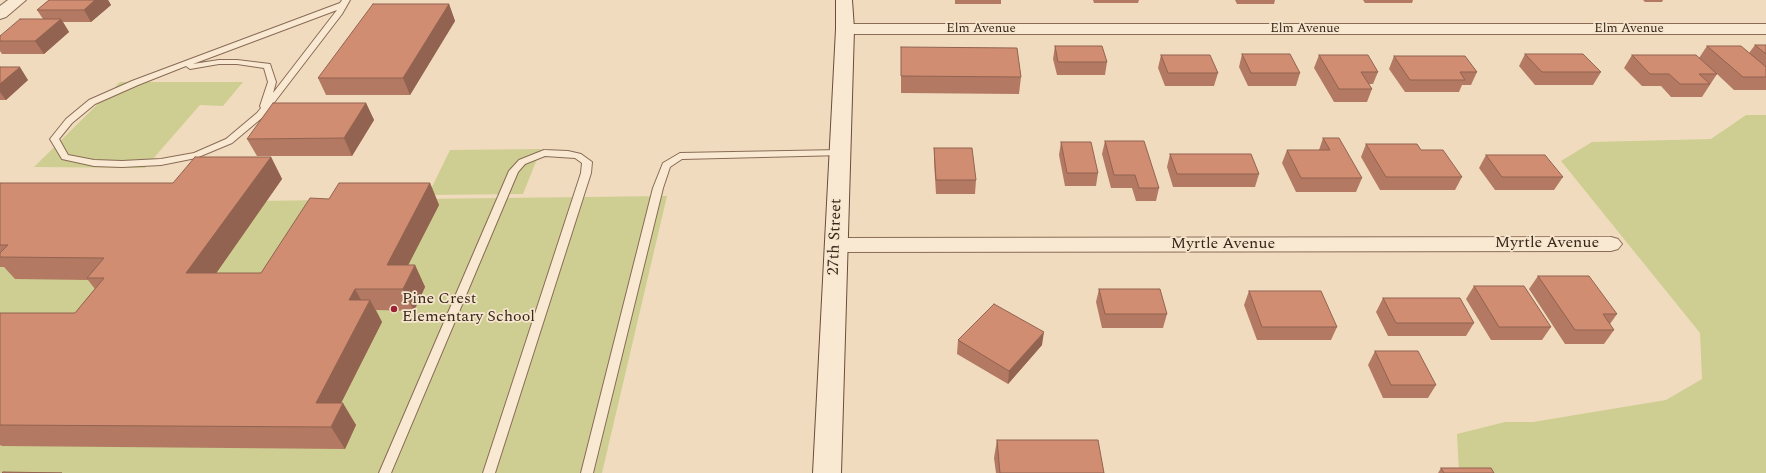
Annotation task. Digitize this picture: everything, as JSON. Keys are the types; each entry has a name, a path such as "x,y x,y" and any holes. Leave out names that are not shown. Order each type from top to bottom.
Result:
{"main road":[{"name":"27th Street","path":"827,473 840,153 844,0"}],"street":[{"path":"0,14 18,0"},
{"name":"Elm Avenue","path":"844,29 1766,29"},
{"name":"Myrtle Avenue","path":"836,245 1610,244"}],"lane":[{"path":"344,2 339,12 260,115 229,141 196,155 161,162 122,164 94,162 65,157 54,139 69,121 92,102 164,72 344,2"},
{"path":"164,72 219,62 237,62 267,66 272,82 260,115"},
{"path":"385,473 514,170 522,162 544,153 578,156 587,162 586,173 489,473"},
{"path":"587,473 660,182 666,166 680,156 840,153"}],"green space":[{"path":"120,82 243,82 223,106 200,105 145,168 34,167"},
{"path":"1746,115 1766,115 1766,473 1459,473 1457,434 1505,422 1533,422 1666,400 1702,379 1700,333 1561,161 1592,142 1711,139"},
{"path":"541,149 523,194 428,195 450,150"},
{"path":"667,196 602,473 0,473 0,204"}],"building":[{"path":"49,0 95,0 84,10 37,10"},
{"path":"373,4 449,4 403,78 318,78"},
{"path":"20,19 61,19 35,41 0,41 0,36"},
{"path":"1755,45 1766,45 1766,54"},
{"path":"1055,46 1102,46 1107,62 1058,62"},
{"path":"1707,46 1741,46 1766,67 1766,77 1743,77"},
{"path":"901,47 1017,48 1021,77 901,76"},
{"path":"1242,54 1290,54 1300,73 1251,73"},
{"path":"1525,54 1583,54 1601,72 1542,72"},
{"path":"1161,55 1210,55 1218,73 1168,73"},
{"path":"1319,55 1368,55 1378,72 1361,72 1372,89 1339,89"},
{"path":"1632,55 1696,55 1717,74 1699,74 1710,84 1680,84 1669,74 1650,74"},
{"path":"1394,56 1465,56 1477,72 1460,72 1465,80 1410,80"},
{"path":"0,67 20,67 0,84"},
{"path":"273,103 366,103 344,138 247,139"},
{"path":"1323,138 1339,138 1362,178 1301,178 1287,150 1330,150"},
{"path":"1105,141 1144,141 1159,188 1139,188 1135,175 1114,175"},
{"path":"1061,142 1091,142 1098,173 1067,173"},
{"path":"1366,144 1417,144 1421,150 1443,150 1462,177 1386,177"},
{"path":"934,148 972,148 976,180 936,180"},
{"path":"1170,154 1251,154 1259,174 1177,174"},
{"path":"1486,155 1545,155 1563,177 1502,177"},
{"path":"195,157 271,157 186,273 261,273 310,198 329,199 339,183 430,183 387,265 415,265 403,289 355,289 349,300 370,300 316,403 343,403 331,427 0,425 0,313 75,313 104,278 87,278 104,258 0,257 0,253 8,245 0,245 0,183 173,183"},
{"path":"1538,276 1589,276 1617,314 1603,314 1614,330 1575,330"},
{"path":"1474,286 1524,286 1551,327 1499,327"},
{"path":"1099,289 1160,289 1167,314 1105,314"},
{"path":"1249,291 1321,291 1337,327 1262,327"},
{"path":"1383,298 1460,298 1474,323 1396,323"},
{"path":"994,304 1044,332 1009,371 958,340"},
{"path":"1375,351 1418,351 1436,385 1391,385"},
{"path":"997,440 1098,440 1104,473 1000,473"},
{"path":"1441,468 1491,468 1494,473 1444,473"},
{"path":"3,472 62,473 2,473"}],"place":[{"name":"Pine Crest Elementary School","path":"394,309"}]}
